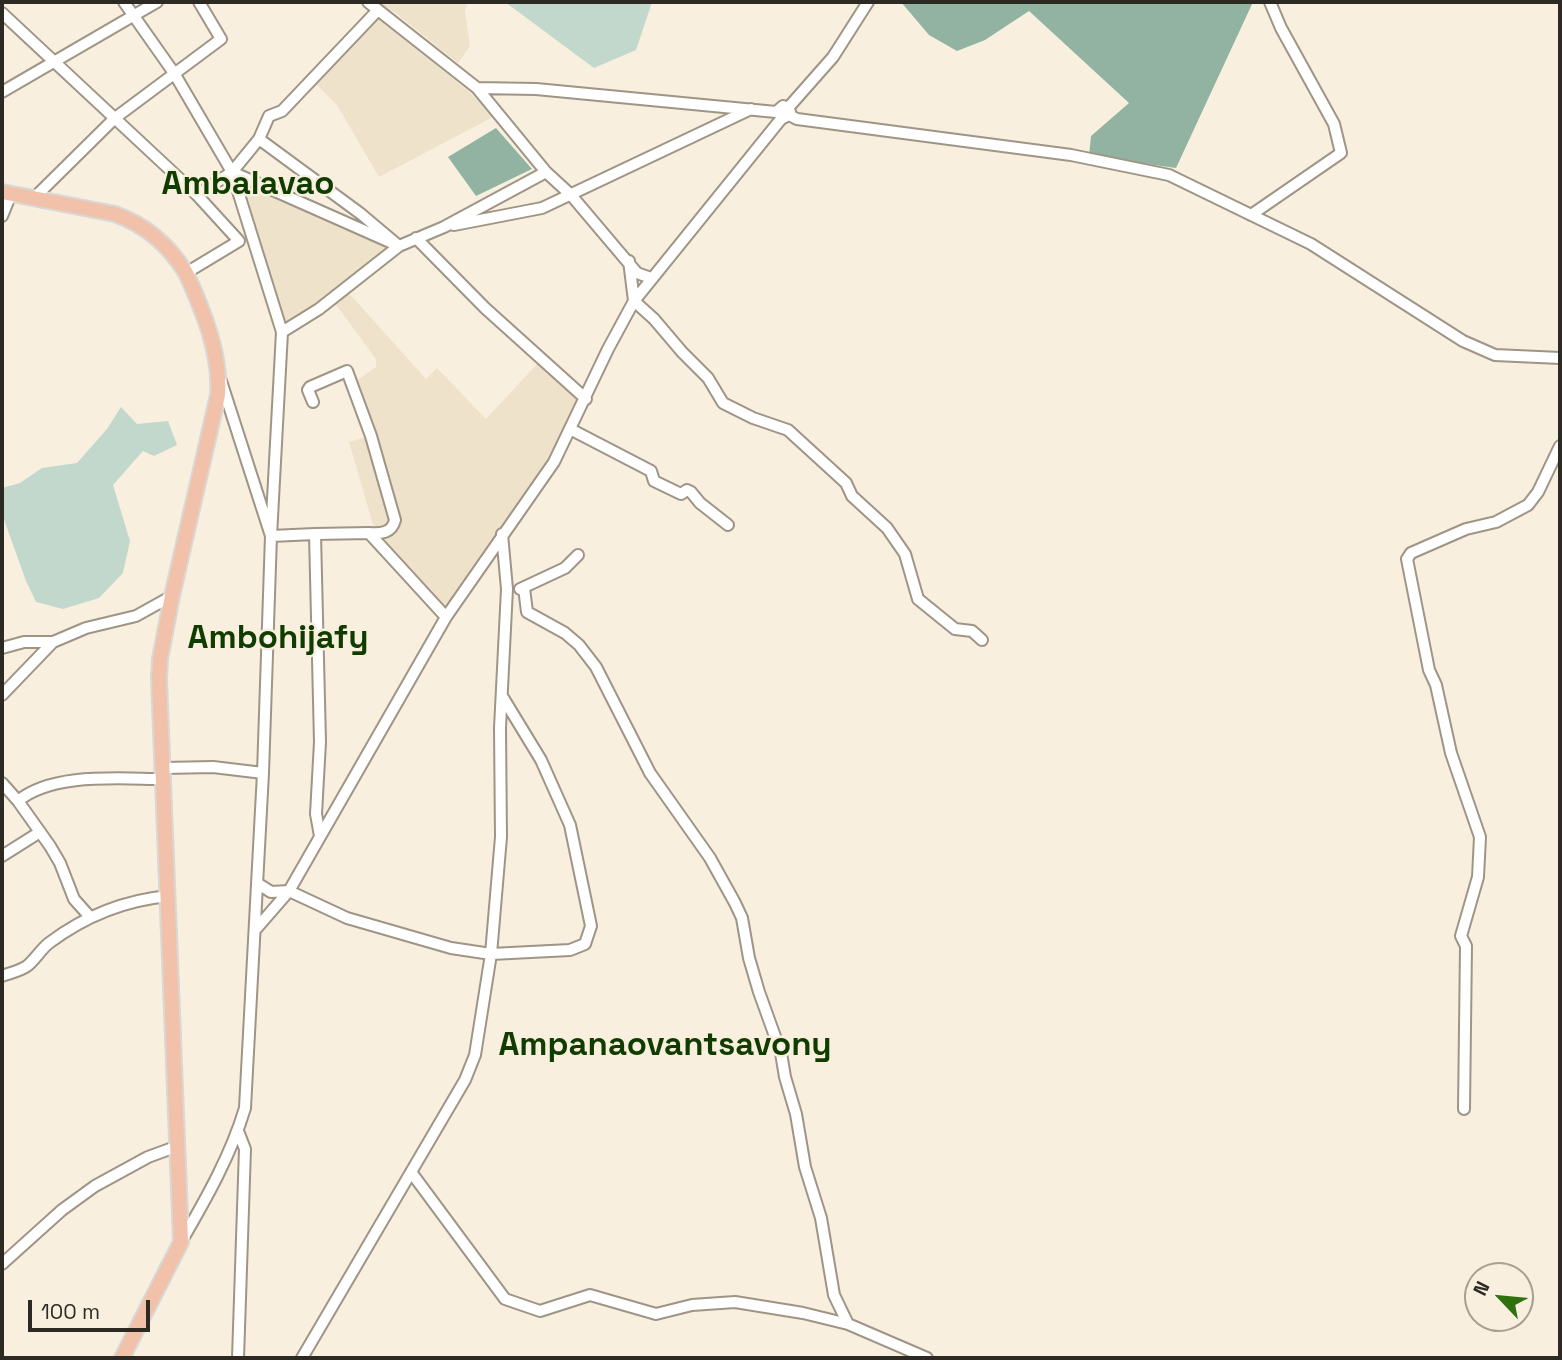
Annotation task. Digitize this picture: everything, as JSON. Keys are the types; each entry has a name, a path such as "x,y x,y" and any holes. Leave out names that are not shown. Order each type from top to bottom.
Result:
{"main road":[{"path":"7,193 115,214 149,231 186,273 215,352 219,375 218,395 172,596 159,678 181,1242 122,1358"}],"street":[{"path":"2,92 55,61 130,6 157,2"},
{"path":"33,199 115,118 221,40 199,2"},
{"path":"368,2 477,88 546,172 570,195 637,273 651,278"},
{"path":"256,929 289,891 446,617 554,462 634,301 832,57 868,2"},
{"path":"1251,215 1341,153 1334,124 1281,28 1270,2"},
{"path":"130,6 174,73 232,172 282,332 271,536 256,929 245,1108 238,1131 181,1242"},
{"path":"197,195 232,172 258,139 270,116 282,111 378,10"},
{"path":"2,13 197,195 239,241"},
{"path":"477,88 536,89 784,113 797,119 823,123 1058,153 1169,175 1311,244 1463,341 1495,355 1560,358"},
{"path":"444,227 542,208 751,110"},
{"path":"258,139 400,246"},
{"path":"232,172 400,246"},
{"path":"282,332 319,309 400,246 444,227 546,172"},
{"path":"2,216 7,193"},
{"path":"416,238 485,308 586,399"},
{"path":"186,273 239,241 254,239"},
{"path":"629,261 634,301 708,378 723,403 753,418 788,430 846,484 852,496 887,528 905,554 918,599 955,629 972,631 982,640"},
{"path":"271,536 379,534 393,527 395,520 371,436 347,371 310,387 313,402"},
{"path":"219,375 271,536"},
{"path":"213,415 235,422"},
{"path":"570,429 651,471 654,481 681,494 687,490 691,492 700,503 728,525"},
{"path":"1464,1109 1466,946 1461,936 1478,877 1480,837 1451,752 1436,685 1429,670 1407,559 1411,553 1450,535 1496,522 1528,505 1538,492 1560,446"},
{"path":"369,533 446,617"},
{"path":"315,534 320,742 316,814 320,836"},
{"path":"302,1358 465,1080 475,1055 491,954 501,836 499,769 507,589 502,534"},
{"path":"507,589 524,588 565,568 578,555"},
{"path":"524,588 527,612 565,633 579,645 596,667 650,773 710,858 742,918 749,958 781,1053 796,1114 805,1167 821,1218 834,1295 848,1324"},
{"path":"2,648 24,642 52,642 86,628 136,616 172,596"},
{"path":"2,695 52,642"},
{"path":"257,883 271,892 289,891 347,918 451,948 491,954 569,950 585,944 591,926 570,825 541,760 502,696"},
{"path":"18,801 30,791 85,779 164,774 213,767 263,774"},
{"path":"2,783 40,832 60,863 74,899 90,917"},
{"path":"2,856 40,832"},
{"path":"2,976 26,967 48,944 90,917 119,905 146,898 169,896"},
{"path":"238,1131 245,1149 238,1358"},
{"path":"2,1264 62,1210 95,1186 148,1157 178,1146"},
{"path":"411,1172 505,1299 524,1308 540,1311 590,1295 656,1314 692,1305 735,1302 803,1313 848,1324 927,1358"},
{"path":"180,1206 188,1210 200,1209"}],"shaded area":[{"path":"374,2 467,2 465,12 470,46 458,63 393,11 383,9"},
{"path":"376,16 474,96 493,117 379,177 337,105 315,83"},
{"path":"232,172 395,249 338,291 277,329"},
{"path":"347,291 426,379 437,368 486,419 538,363 583,399 553,459 442,613 380,542 374,528 349,442 371,436 352,384 376,367 376,359 334,302"}],"green space":[{"path":"505,2 652,2 636,50 594,68"},
{"path":"901,2 1253,2 1176,168 1089,156 1091,136 1129,103 1029,11 985,40 957,51 929,35"},
{"path":"496,128 532,169 476,196 448,157"},
{"path":"121,407 137,424 168,421 177,445 154,456 143,451 113,485 130,541 123,573 99,598 63,609 36,602 2,514 2,488 20,483 42,468 77,463 107,429"}],"district":[{"name":"Ambalavao","path":"248,185"},
{"name":"Ambohijafy","path":"278,639"},
{"name":"Ampanaovantsavony","path":"665,1046"}]}
